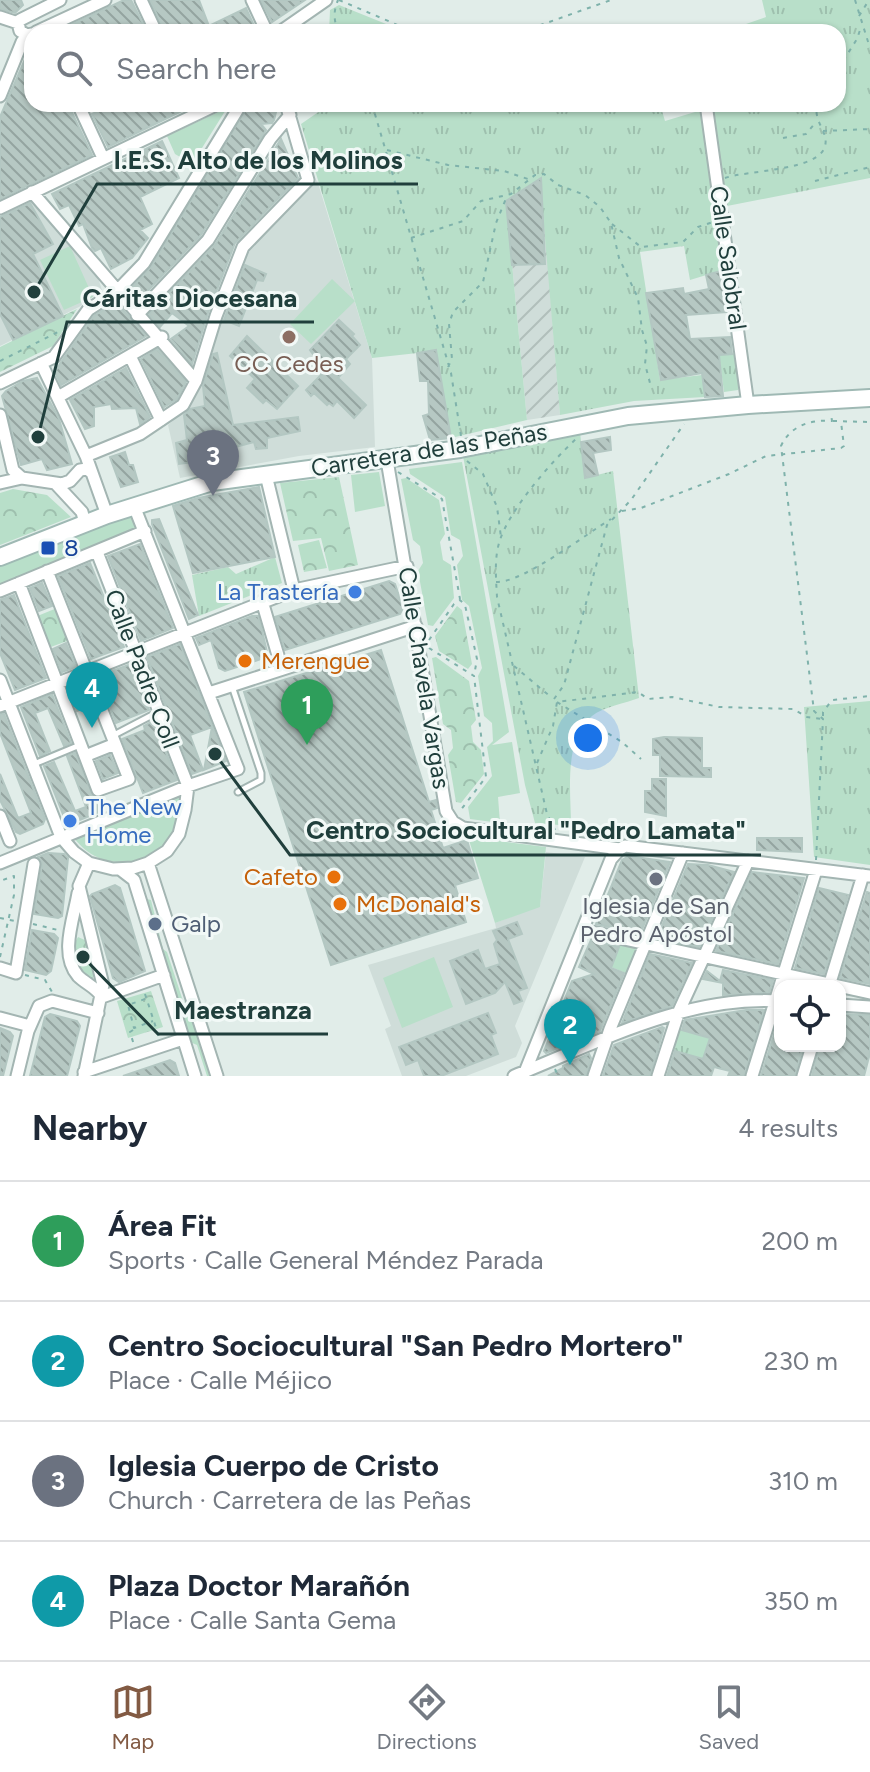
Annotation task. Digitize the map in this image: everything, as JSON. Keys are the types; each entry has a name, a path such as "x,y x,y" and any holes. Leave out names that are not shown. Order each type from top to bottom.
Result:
{"main road":[{"name":"Carretera de las Peñas","path":"0,557 107,515 212,482 392,465 628,416 870,398"}],"street":[{"path":"29,0 34,12"},
{"path":"18,23 60,0"},
{"path":"54,24 105,0"},
{"path":"141,0 152,24"},
{"path":"252,0 263,24"},
{"path":"292,24 326,0"},
{"path":"0,17 18,23"},
{"path":"18,23 20,31 24,31"},
{"path":"0,96 24,41"},
{"path":"82,112 103,158"},
{"path":"0,208 188,112"},
{"path":"0,383 54,357 88,310 117,291 150,254 236,112"},
{"path":"137,315 208,240 287,112"},
{"path":"86,456 140,434 183,405 196,381 216,316 243,247 308,180 289,112"},
{"name":"Calle Salobral","path":"707,112 748,405"},
{"path":"32,192 196,381"},
{"path":"58,397 160,338"},
{"path":"130,356 161,420"},
{"path":"41,363 86,456 107,515"},
{"path":"0,415 13,470 22,478"},
{"name":"Calle Chavela Vargas","path":"392,465 446,811 453,822 463,828 620,849 625,846 866,875"},
{"path":"0,476 56,484 70,481 80,470 91,472"},
{"path":"266,475 294,590"},
{"path":"0,483 22,478"},
{"path":"56,484 82,512 85,523"},
{"path":"0,863 188,786 238,769 134,506"},
{"path":"0,591 145,531"},
{"name":"Calle Padre Coll","path":"97,552 188,786"},
{"path":"4,704 294,590 407,566"},
{"path":"19,583 98,790 129,779 47,571"},
{"path":"262,601 282,669"},
{"path":"209,693 416,626"},
{"path":"0,680 4,704 33,764 61,837 89,863 121,870 134,880 195,1076"},
{"path":"83,750 113,740"},
{"path":"121,870 145,864 167,851 179,834 188,786"},
{"path":"0,816 10,841"},
{"path":"519,1074 611,859 620,849"},
{"path":"594,1076 683,853"},
{"path":"658,1076 679,1011 748,861"},
{"path":"89,863 79,886 68,946 71,964 81,979 99,991 102,997"},
{"path":"0,968 16,973 34,864"},
{"path":"134,880 145,864"},
{"path":"145,864 217,1076"},
{"path":"782,980 816,870"},
{"path":"830,980 866,875"},
{"path":"79,886 101,972 102,997 84,1074"},
{"path":"141,900 145,894 151,894 160,901"},
{"path":"583,930 813,980"},
{"path":"102,997 164,975"},
{"path":"846,988 870,993"},
{"path":"519,1074 679,1011 750,999 774,1001"},
{"path":"17,1076 29,1029 39,1006 52,1001 98,1013"},
{"path":"846,1005 870,1007"},
{"path":"752,1076 774,1013"},
{"path":"0,1020 29,1029"},
{"path":"84,1074 183,1039"},
{"path":"803,1076 810,1052"}],"lane":[{"path":"231,685 261,773 261,780 238,792"},
{"path":"113,740 159,711"},
{"path":"33,764 83,750"}],"path":[{"path":"335,24 334,9 339,0 395,24"},
{"path":"544,24 611,0"},
{"path":"855,0 870,48"},
{"path":"859,16 869,0"},
{"path":"846,56 862,26"},
{"path":"374,112 448,367 461,432 460,449 467,462 483,474 497,507 501,537 497,597 547,814 557,833 556,840"},
{"path":"783,138 806,134 816,121 817,112"},
{"path":"717,181 737,174 809,163 820,155 826,145 816,121"},
{"path":"822,131 870,129"},
{"path":"385,150 448,165 504,171 529,179"},
{"path":"815,181 870,167"},
{"path":"410,238 463,221 481,201 508,195 535,175 544,174 558,185 585,195 600,207 611,223 641,247 677,244 689,238 703,224 723,223"},
{"path":"448,367 452,359 449,324 453,312 483,282 496,223 508,195"},
{"path":"611,223 619,258 638,298 650,383"},
{"path":"0,361 66,328"},
{"path":"830,401 832,421"},
{"path":"496,582 521,575 577,543 619,512 675,441 684,424 686,410"},
{"path":"823,719 814,711 781,446 784,437 801,425 832,421 870,422"},
{"path":"619,512 641,508 729,474 766,456 841,448 844,437 841,422"},
{"path":"501,537 507,523 542,476 582,433 582,425"},
{"path":"392,465 442,499 460,600 465,605 477,659 474,676 486,777 457,815"},
{"path":"537,765 553,726 556,700 564,685 588,600 600,544 612,518"},
{"path":"460,600 454,604 426,646 474,676"},
{"path":"513,665 556,700 622,742 641,759"},
{"path":"556,700 638,692 648,699 672,697 719,707 793,709 807,717 823,719"},
{"path":"816,870 823,712 832,700 870,696"},
{"path":"0,957 14,895 14,876 3,880"},
{"path":"0,918 70,932"},
{"path":"16,973 45,980 50,986 52,1001"},
{"path":"142,983 162,1046"},
{"path":"134,1028 128,1005 147,998"},
{"path":"137,1054 130,1032 154,1021"}],"shaded area":[{"path":"541,178 560,415 527,420 506,201"},
{"name":"CC Cedes","path":"317,180 372,358 375,447 299,456 180,478 168,425 188,407 245,250"},
{"path":"33,199 96,272 102,290 79,307 0,346 0,216"},
{"path":"546,852 585,857 515,1026 522,1043 516,1057 466,1076 402,1076 385,1029 391,1026 368,965 496,928 495,923 540,906"}],"green space":[{"path":"762,0 870,0 870,178 727,206 711,112 846,112 846,24 746,24 766,17"},
{"path":"339,5 386,24 329,24 330,10"},
{"path":"224,112 192,164 175,154 167,136"},
{"path":"318,112 662,112 665,121 695,112 710,112 726,269 690,280 684,246 640,252 660,380 702,375 705,397 634,401 560,415 540,179 506,201 527,420 451,438 436,351 372,358 301,124"},
{"path":"70,246 93,297 64,310 40,260"},
{"path":"332,279 355,301 311,344 290,324"},
{"path":"77,309 53,346 0,372 0,347"},
{"path":"737,353 740,385 738,390 724,392 719,355"},
{"path":"580,432 585,478 613,471 639,698 592,716 576,739 570,783 571,826 535,823 525,785 463,456"},
{"path":"462,462 509,732 492,745 512,742 520,793 498,797 500,823 470,819 468,807 492,776 487,747 493,741 492,723 484,716 478,676 482,668 469,606 462,600 457,565 463,556 460,540 451,535 445,497 410,474 409,469"},
{"path":"379,472 385,506 355,512 351,475"},
{"path":"339,477 358,565 329,571 321,538 293,541 280,483"},
{"path":"406,478 439,500 445,534 440,542 443,560 451,565 454,598 433,626 428,625 418,571 423,563 420,546 413,540 401,479"},
{"path":"13,489 47,495 71,517 0,545 0,493"},
{"path":"125,517 132,518 136,529 0,585 0,566"},
{"path":"319,540 327,568 304,572 298,545"},
{"path":"275,557 282,583 199,616 192,575 228,567 236,574"},
{"path":"457,606 462,610 472,664 468,669 439,651 435,636"},
{"path":"57,608 70,640 48,648 35,617"},
{"path":"436,657 469,681 476,720 471,726 473,742 481,750 484,774 461,803 456,802 448,755 453,748 451,730 443,724 432,658"},
{"path":"870,701 870,865 814,857 804,707"},
{"path":"178,789 180,811 175,830 163,845 146,856 127,862 108,861 88,852 72,835"},
{"path":"468,837 546,847 540,907 495,923"},
{"path":"147,899 151,900 163,949 167,952 183,1001 190,1005 213,1076 207,1076 197,1045 190,1042"},
{"path":"78,937 87,941 96,973 90,980 74,954"},
{"path":"620,945 637,951 628,974 611,967"},
{"path":"434,957 453,1007 402,1028 383,978"},
{"path":"151,991 163,1027 128,1038 117,1001"},
{"path":"679,1029 715,1040 709,1061 673,1050"}],"building":[{"path":"0,0 21,0 23,5 15,13 0,9"},
{"path":"124,0 131,0 143,24 73,24"},
{"path":"150,0 199,0 208,24 161,24"},
{"path":"261,0 305,0 272,22"},
{"path":"246,8 253,24 213,24"},
{"path":"24,62 24,112 72,112 92,155 0,199 0,117"},
{"path":"96,112 180,112 108,147 92,114"},
{"path":"244,112 276,112 272,123 261,124 266,130 201,235 138,301 129,291 151,267"},
{"path":"281,139 298,178 235,243 192,364 171,339 189,326 172,313 160,327 149,314 215,245"},
{"path":"162,141 179,178 140,197 152,224 140,230 148,238 132,258 111,269 101,248 95,251 92,248 83,224 79,226 69,205 60,209 52,194"},
{"path":"541,178 545,264 512,265 506,201"},
{"path":"30,203 53,244 33,254 63,316 13,340 0,314 0,217"},
{"path":"245,265 266,274 263,281 257,280 239,326 224,320"},
{"path":"721,271 726,312 686,315 690,339 730,337 732,354 719,355 723,396 705,397 702,373 661,380 646,293 683,288 684,294 709,289 706,275"},
{"path":"116,302 146,336 61,385 55,372 61,362 94,316"},
{"path":"339,320 354,334 352,336 360,345 346,359 350,364 338,378 366,405 354,418 337,401 333,406 327,405 306,390 321,375 319,372 323,368 310,350"},
{"path":"247,336 298,386 277,409 266,400 263,403 247,388 255,379 230,356"},
{"path":"157,349 186,382 177,399 164,407 141,359"},
{"path":"436,350 451,438 430,440 423,416 429,414 428,381 420,381 417,353"},
{"path":"217,353 233,425 298,417 300,431 267,438 267,448 256,449 254,442 216,452 214,449 193,453 194,462 179,464 176,443 187,440 184,415 190,409 205,406 203,386 213,354"},
{"path":"126,368 150,417 140,424 136,408 112,409 111,404 94,407 94,426 85,429 70,400"},
{"path":"37,378 59,419 72,464 47,470 42,459 21,465 2,396 23,381"},
{"path":"610,437 611,450 593,453 598,475 585,478 581,442"},
{"path":"125,452 138,482 121,487 110,457"},
{"path":"259,487 275,557 193,573 173,506 198,498"},
{"path":"159,519 198,615 189,619 152,524 152,520"},
{"path":"140,544 173,628 141,641 108,556"},
{"path":"90,563 124,647 91,659 58,576"},
{"path":"389,581 395,584 403,608 400,614 285,650 275,617"},
{"path":"42,583 52,606 39,611 30,588"},
{"path":"14,595 46,678 15,690 0,653 0,600"},
{"path":"258,616 261,626 267,652 264,658 225,671 219,668 211,640 199,645 196,638"},
{"path":"66,643 76,667 62,672 53,649"},
{"path":"180,644 226,761 204,770 212,727 190,735 203,770 192,774 147,657"},
{"path":"381,650 429,802 436,800 437,808 431,810 443,848 467,840 478,878 455,885 466,922 331,965 244,692"},
{"path":"131,664 149,710 116,723 98,676"},
{"path":"82,683 91,706 77,711 68,688"},
{"path":"52,694 71,743 64,746 48,708 35,713 50,751 40,756 21,707"},
{"path":"0,714 4,714 45,819 43,824 20,834 16,832 0,800 0,774 18,818 31,813 0,733"},
{"path":"153,721 177,780 143,793 122,739 145,730 144,726"},
{"path":"702,738 702,768 711,768 711,777 660,776 660,755 653,755 653,739"},
{"path":"75,753 99,810 70,824 66,822 44,766 54,762 75,811 86,807 67,756"},
{"path":"110,755 118,773 103,779 96,761"},
{"path":"652,779 666,779 666,816 645,812 645,791 652,791"},
{"path":"757,838 802,838 802,852 757,850"},
{"path":"48,853 64,854 68,858 62,916 58,918 34,914 42,865 38,857"},
{"path":"629,856 670,862 640,934 596,924 622,860"},
{"path":"688,864 708,865 734,872 699,947 657,938"},
{"path":"752,872 804,878 778,964 716,951"},
{"path":"115,885 120,888 145,971 119,982 113,978 90,896"},
{"path":"819,888 848,895 824,974 795,968"},
{"path":"867,892 870,893 870,984 840,978"},
{"path":"517,922 522,934 508,939 527,988 518,991 522,1001 514,1004 505,982 495,993 466,1004 450,961 478,950 485,969 500,964 493,931"},
{"path":"32,930 54,934 58,938 51,971 46,975 25,970"},
{"path":"591,940 619,947 611,968 624,973 600,1031 546,1053 544,1051 572,981 594,974 579,967"},
{"path":"650,954 692,963 672,1006 622,1023"},
{"path":"723,970 773,980 769,993 723,995 723,983 703,979 707,971 720,981"},
{"path":"764,1010 744,1076 728,1076 730,1071 714,1067 711,1076 667,1076 675,1051 703,1059 710,1038 682,1030 685,1020"},
{"path":"488,1013 496,1033 491,1035 498,1054 441,1076 424,1076 418,1060 406,1065 399,1047"},
{"path":"50,1014 77,1021 80,1026 67,1076 30,1076 45,1017"},
{"path":"846,1014 870,1015 870,1053 864,1076 812,1076 818,1052 846,1052"},
{"path":"662,1027 650,1076 603,1076 614,1045"},
{"path":"0,1028 13,1036 3,1076 0,1075"},
{"path":"774,1034 774,1052 801,1052 795,1076 761,1076"},
{"path":"589,1054 591,1058 586,1076 548,1076 563,1066"},
{"path":"170,1060 175,1063 179,1076 123,1076"}],"place":[{"name":"I.E.S. Alto de los Molinos","path":"34,292"},
{"name":"CC Cedes","path":"289,337"},
{"name":"Cáritas Diocesana","path":"38,437"},
{"name":"Iglesia Cuerpo de Cristo","path":"213,496"},
{"name":"8","path":"48,548"},
{"name":"La Trastería","path":"355,592"},
{"name":"Merengue","path":"245,661"},
{"name":"Plaza Doctor Marañón","path":"92,728"},
{"name":"Área Fit","path":"307,745"},
{"name":"Centro Sociocultural \"Pedro Lamata\"","path":"215,754"},
{"name":"The New Home","path":"70,821"},
{"name":"Cafeto","path":"334,877"},
{"name":"Iglesia de San Pedro Apóstol","path":"656,879"},
{"name":"McDonald's","path":"340,904"},
{"name":"Galp","path":"155,924"},
{"name":"Maestranza","path":"83,957"},
{"name":"Centro Sociocultural \"San Pedro Mortero\"","path":"570,1065"}]}
